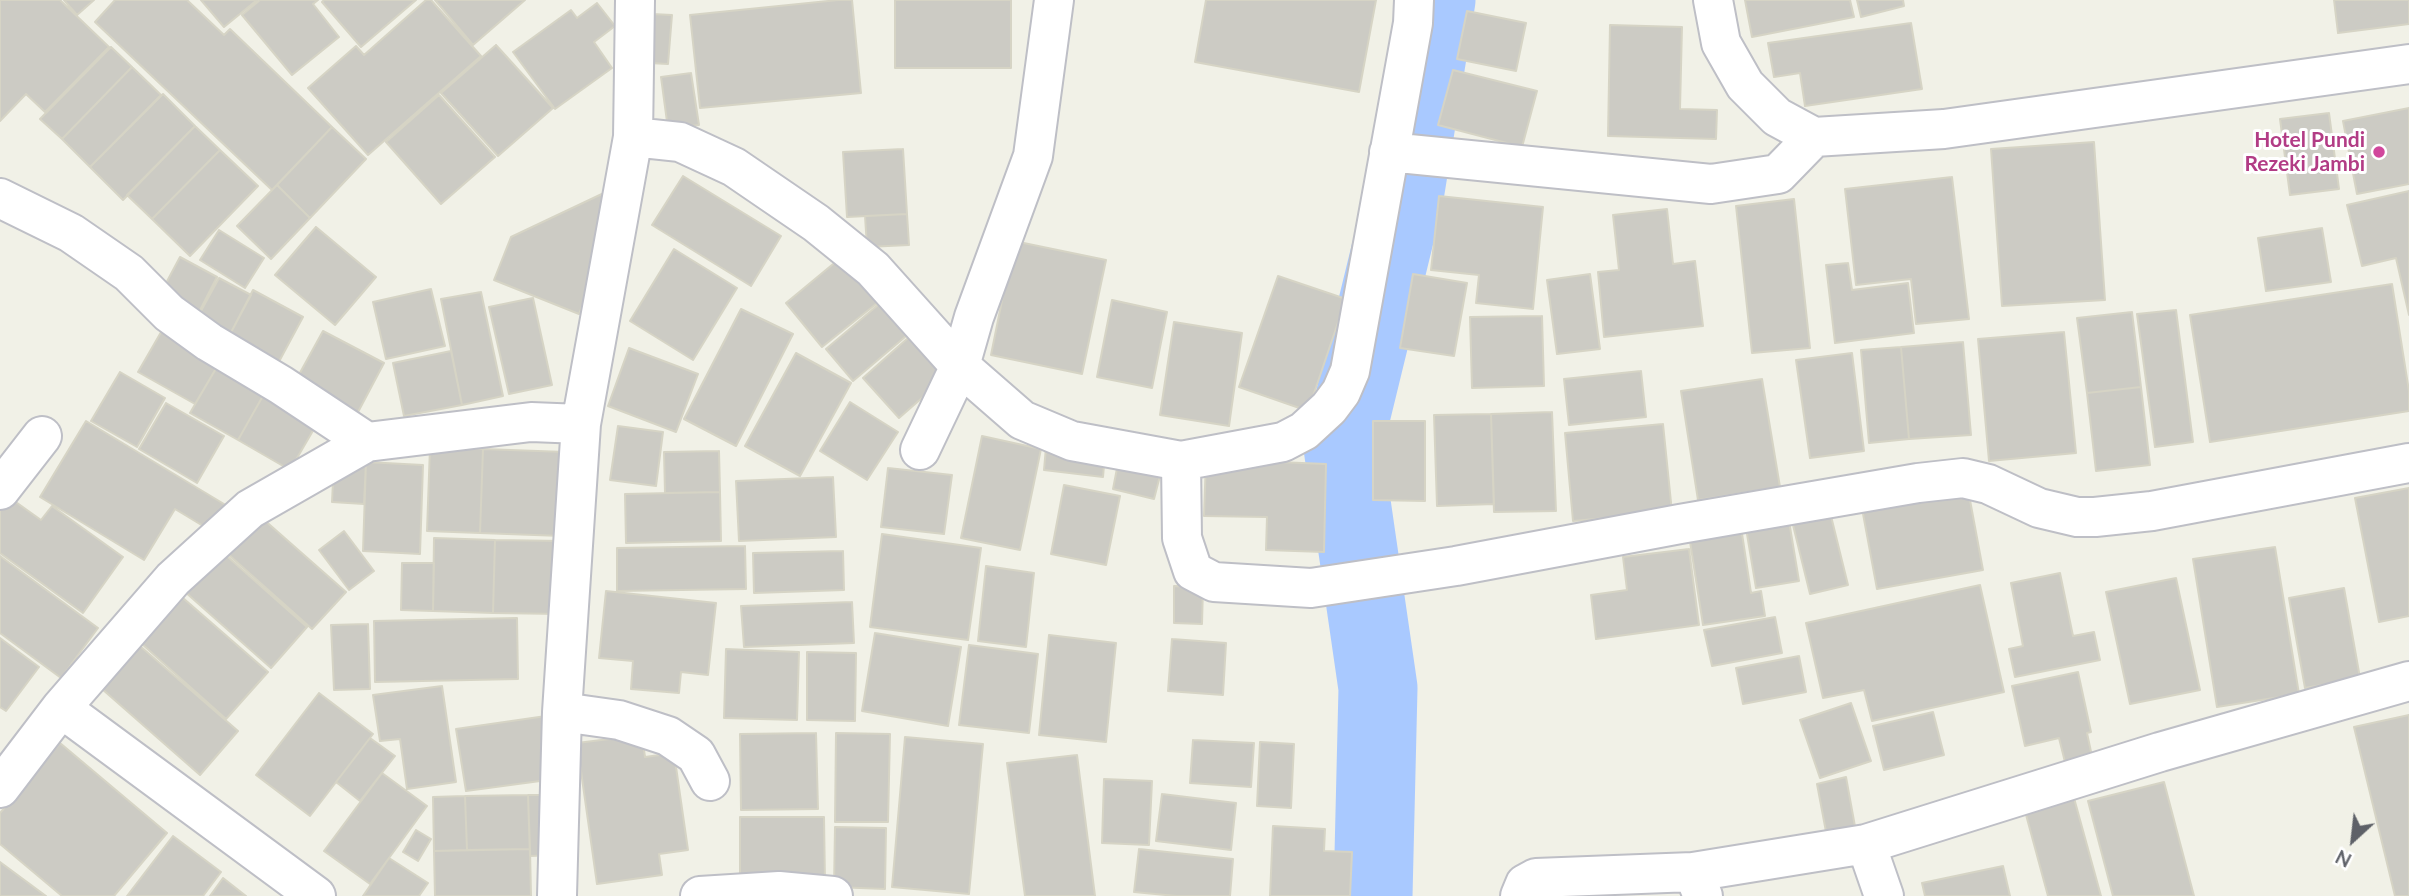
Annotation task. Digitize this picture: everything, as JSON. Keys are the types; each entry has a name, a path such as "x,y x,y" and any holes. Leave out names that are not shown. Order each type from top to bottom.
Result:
{"street":[{"path":"557,896 562,712 581,424 634,137 635,0"},
{"path":"920,450 960,366 974,317 1032,156 1054,0"},
{"path":"634,137 680,142 734,167 816,223 873,269 960,366 1022,420 1072,441 1181,461 1283,442 1304,431 1329,408 1340,392 1350,371 1393,152 1413,23 1414,0"},
{"path":"1713,0 1721,43 1745,85 1777,117 1814,137 1944,129 2409,64"},
{"path":"1393,152 1712,184 1778,174 1814,137"},
{"path":"0,198 71,233 129,273 169,313 209,342 281,385 367,442"},
{"path":"0,788 61,708 173,579 250,509 367,442 531,422 581,424"},
{"path":"0,490 42,436"},
{"path":"1181,461 1182,538 1193,572 1214,582 1311,588 1399,575 1918,483 1963,478 1988,484 2039,508 2077,517 2095,517 2152,511 2409,463"},
{"path":"1520,896 1525,884 1536,878 1698,884 1866,844 2160,752 2409,681"},
{"path":"61,708 316,896"},
{"path":"562,712 619,720 668,736 696,755 710,781"},
{"path":"1866,844 1884,896"},
{"path":"700,896 779,891 833,896"}],"building":[{"path":"0,0 60,0 109,47 45,112 26,94 0,121"},
{"path":"64,0 94,0 77,15"},
{"path":"115,0 187,0 224,35 230,29 332,127 272,190 95,22"},
{"path":"201,0 257,0 224,27"},
{"path":"260,0 318,0 313,4 339,37 292,75 242,15"},
{"path":"416,0 361,47 322,2"},
{"path":"426,0 431,0 481,56 368,155 308,88 356,46 364,55"},
{"path":"435,0 525,0 473,45"},
{"path":"852,0 861,93 700,108 690,15"},
{"path":"895,0 1011,0 1011,68 895,68"},
{"path":"1206,0 1376,0 1359,92 1195,62"},
{"path":"1745,0 1850,0 1854,17 1752,37"},
{"path":"1857,0 1903,0 1904,6 1861,17"},
{"path":"2334,0 2409,0 2409,24 2338,33"},
{"path":"597,3 615,26 594,42 612,68 555,109 513,52 571,10 577,18"},
{"path":"1467,11 1526,23 1516,71 1457,59"},
{"path":"652,14 672,15 668,64 649,63"},
{"path":"1911,23 1922,89 1805,106 1800,73 1774,77 1768,43"},
{"path":"1610,25 1682,27 1680,109 1717,110 1716,139 1608,136"},
{"path":"496,45 553,108 498,156 441,93"},
{"path":"111,47 132,67 62,139 40,119"},
{"path":"132,67 161,95 90,167 62,139"},
{"path":"1453,70 1537,91 1522,147 1438,125"},
{"path":"691,73 699,125 668,129 661,77"},
{"path":"163,94 195,126 123,200 90,167"},
{"path":"439,95 495,157 441,204 386,142"},
{"name":"Hotel Pundi Rezeki Jambi","path":"2409,108 2409,184 2357,194 2343,121"},
{"path":"2329,113 2339,189 2290,195 2280,119"},
{"path":"195,126 220,150 152,219 127,195"},
{"path":"332,127 366,159 310,218 277,185"},
{"path":"2094,142 2105,300 2002,306 1991,149"},
{"path":"903,149 907,214 847,217 843,152"},
{"path":"220,150 258,186 190,256 152,219"},
{"path":"683,176 781,236 751,286 652,225"},
{"path":"1952,177 1969,319 1916,324 1911,279 1856,285 1845,189"},
{"path":"277,185 310,218 271,259 237,226"},
{"path":"2409,191 2409,315 2396,258 2362,266 2347,205"},
{"path":"606,192 596,271 579,314 494,280 511,237"},
{"path":"1439,196 1543,207 1533,309 1476,303 1479,275 1431,270"},
{"path":"1794,199 1810,348 1752,353 1736,206"},
{"path":"1667,209 1673,264 1695,261 1703,326 1604,337 1598,272 1619,270 1613,215"},
{"path":"907,214 909,245 867,247 865,216"},
{"path":"316,227 376,277 335,325 275,275"},
{"path":"2322,228 2331,282 2266,291 2258,238"},
{"path":"219,230 264,258 245,288 200,260"},
{"path":"1014,241 1106,260 1082,374 991,355"},
{"path":"674,249 737,288 693,360 630,321"},
{"path":"844,255 881,300 822,347 786,303"},
{"path":"180,257 217,277 195,320 157,300"},
{"path":"1848,263 1852,290 1908,283 1914,333 1835,343 1826,265"},
{"path":"1413,274 1467,283 1454,356 1400,348"},
{"path":"1590,274 1600,349 1557,354 1547,280"},
{"path":"1278,276 1346,299 1308,411 1239,387"},
{"path":"219,278 251,295 228,338 196,320"},
{"path":"2392,284 2409,391 2409,411 2210,442 2190,315"},
{"path":"431,289 445,346 386,359 373,302"},
{"path":"253,290 303,317 275,369 226,342"},
{"path":"481,292 503,396 462,405 441,299"},
{"path":"891,294 918,326 853,381 826,349"},
{"path":"533,298 552,385 509,394 489,307"},
{"path":"1112,300 1167,312 1152,388 1097,377"},
{"path":"741,309 793,334 736,446 684,419"},
{"path":"2176,310 2193,442 2155,447 2137,314"},
{"path":"2132,312 2141,387 2087,393 2077,318"},
{"path":"1542,316 1544,386 1472,388 1470,317"},
{"path":"1174,322 1242,333 1229,426 1160,415"},
{"path":"164,327 221,360 195,404 138,372"},
{"path":"918,329 954,370 899,418 863,378"},
{"path":"323,331 384,363 357,414 296,380"},
{"path":"2064,332 2076,453 1989,461 1978,339"},
{"path":"1963,342 1971,435 1909,439 1901,347"},
{"path":"1901,347 1909,439 1869,443 1861,350"},
{"path":"629,348 698,374 676,432 608,406"},
{"path":"451,351 462,405 404,416 393,363"},
{"path":"796,353 851,383 800,476 745,446"},
{"path":"1852,353 1864,451 1810,458 1796,360"},
{"path":"221,360 268,387 238,440 190,413"},
{"path":"1641,371 1646,417 1569,425 1564,379"},
{"path":"120,372 165,398 137,447 91,421"},
{"path":"1762,379 1780,487 1698,500 1681,391"},
{"path":"268,387 321,417 290,470 238,440"},
{"path":"2141,387 2150,465 2096,471 2087,393"},
{"path":"850,402 898,432 867,480 820,451"},
{"path":"166,403 224,436 197,483 139,449"},
{"path":"1552,412 1556,511 1494,512 1491,414"},
{"path":"1491,414 1494,504 1437,506 1434,415"},
{"path":"86,421 229,507 213,532 175,509 144,560 40,497"},
{"path":"1373,421 1425,421 1425,501 1373,500"},
{"path":"1663,424 1672,512 1573,521 1565,433"},
{"path":"618,426 663,432 656,486 610,480"},
{"path":"982,436 1041,449 1020,550 961,538"},
{"path":"430,447 483,449 480,533 427,531"},
{"path":"1046,447 1105,454 1103,477 1044,470"},
{"path":"483,449 565,452 562,536 480,533"},
{"path":"719,451 720,492 665,493 664,452"},
{"path":"1119,458 1162,468 1154,499 1113,489"},
{"path":"1206,459 1326,464 1324,552 1266,550 1267,517 1204,516"},
{"path":"334,461 366,462 364,504 332,502"},
{"path":"366,462 423,465 420,554 363,551"},
{"path":"888,468 952,475 944,534 881,527"},
{"path":"833,477 836,537 739,541 736,481"},
{"path":"1967,484 1983,570 1877,589 1861,503"},
{"path":"1064,485 1120,496 1106,565 1051,554"},
{"path":"2409,488 2409,616 2379,622 2355,498"},
{"path":"720,492 721,541 626,543 625,494"},
{"path":"6,495 41,520 52,506 123,557 83,613 0,553 0,503"},
{"path":"1830,512 1848,585 1810,594 1792,521"},
{"path":"262,518 346,592 312,629 229,555"},
{"path":"1789,521 1799,581 1756,588 1746,528"},
{"path":"1741,527 1751,593 1761,591 1765,616 1703,625 1689,535"},
{"path":"344,531 374,571 349,590 319,550"},
{"path":"882,534 981,548 968,640 870,627"},
{"path":"434,538 495,540 493,613 433,611"},
{"path":"495,540 563,541 561,614 493,613"},
{"path":"745,546 746,589 617,591 617,548"},
{"path":"2275,547 2299,694 2217,707 2193,559"},
{"path":"1689,549 1699,625 1596,639 1591,595 1627,590 1623,557"},
{"path":"220,550 307,627 271,668 184,591"},
{"path":"843,551 844,590 754,593 753,553"},
{"path":"0,556 98,628 61,678 0,633"},
{"path":"402,563 434,563 433,611 401,610"},
{"path":"986,566 1034,573 1026,647 978,641"},
{"path":"2060,573 2073,636 2094,632 2100,660 2015,677 2009,649 2023,646 2011,583"},
{"path":"2176,578 2200,690 2130,704 2106,592"},
{"path":"1980,585 2004,692 1872,721 1864,690 1823,698 1806,623"},
{"path":"1174,586 1203,587 1202,624 1174,623"},
{"path":"2344,588 2360,678 2305,688 2289,598"},
{"path":"606,591 716,603 708,675 681,672 679,693 631,689 633,661 599,658"},
{"path":"183,598 268,672 226,719 142,644"},
{"path":"852,602 854,643 744,647 741,606"},
{"path":"1775,617 1782,653 1712,666 1704,630"},
{"path":"517,618 518,679 375,682 374,621"},
{"path":"368,624 370,689 334,690 331,625"},
{"path":"875,633 961,647 948,726 862,711"},
{"path":"1049,635 1116,643 1106,742 1039,735"},
{"path":"0,638 39,667 6,711 0,707"},
{"path":"1172,639 1226,643 1223,695 1168,691"},
{"path":"969,645 1038,654 1029,733 959,725"},
{"path":"140,646 238,731 200,775 102,689"},
{"path":"726,649 799,652 797,720 724,718"},
{"path":"807,652 856,653 855,721 807,720"},
{"path":"1799,656 1806,692 1743,704 1736,668"},
{"path":"2078,672 2091,732 2087,733 2093,761 2066,766 2059,738 2025,746 2012,686"},
{"path":"442,686 456,782 407,789 400,739 380,741 373,695"},
{"path":"319,693 373,734 310,816 256,775"},
{"path":"1851,703 1871,761 1820,778 1800,720"},
{"path":"1933,712 1944,755 1884,770 1873,726"},
{"path":"2409,715 2409,896 2395,896 2354,727"},
{"path":"546,716 555,779 466,791 456,729"},
{"path":"816,733 818,809 741,810 740,734"},
{"path":"836,733 890,734 888,822 835,822"},
{"path":"642,735 645,757 674,753 688,850 659,854 662,875 597,884 577,743"},
{"path":"905,737 983,744 969,894 892,887"},
{"path":"370,738 395,756 360,801 336,782"},
{"path":"1193,740 1254,743 1251,787 1190,783"},
{"path":"1260,742 1294,744 1291,808 1257,806"},
{"path":"60,743 167,833 114,896 62,896 0,844 0,813"},
{"path":"1077,755 1095,896 1025,896 1007,763"},
{"path":"382,773 427,806 370,884 324,851"},
{"path":"1846,777 1856,832 1827,837 1817,784"},
{"path":"1104,779 1152,781 1149,845 1102,843"},
{"path":"2164,782 2194,896 2113,896 2088,801"},
{"path":"1162,794 1236,803 1231,850 1156,841"},
{"path":"528,795 554,795 555,855 530,856"},
{"path":"528,795 530,849 467,850 465,796"},
{"path":"465,796 467,850 434,851 433,797"},
{"path":"2074,798 2101,896 2048,896 2025,811"},
{"path":"740,817 824,817 825,883 740,883"},
{"path":"1273,826 1325,829 1324,851 1352,852 1350,896 1270,896"},
{"path":"835,827 886,828 885,889 834,887"},
{"path":"416,830 431,839 418,861 403,852"},
{"path":"173,836 221,872 203,896 127,896"},
{"path":"530,849 531,896 435,896 434,851"},
{"path":"1139,849 1233,859 1230,896 1176,896 1134,892"},
{"path":"389,858 428,883 419,896 363,896"},
{"path":"0,862 46,896 0,896"},
{"path":"2003,866 2010,896 1925,896 1922,883"},
{"path":"223,878 246,896 210,896"}],"waterway":[{"path":"1373,896 1378,688 1343,447 1404,197 1436,0"}],"place":[{"name":"Hotel Pundi Rezeki Jambi","path":"2379,152"}]}
